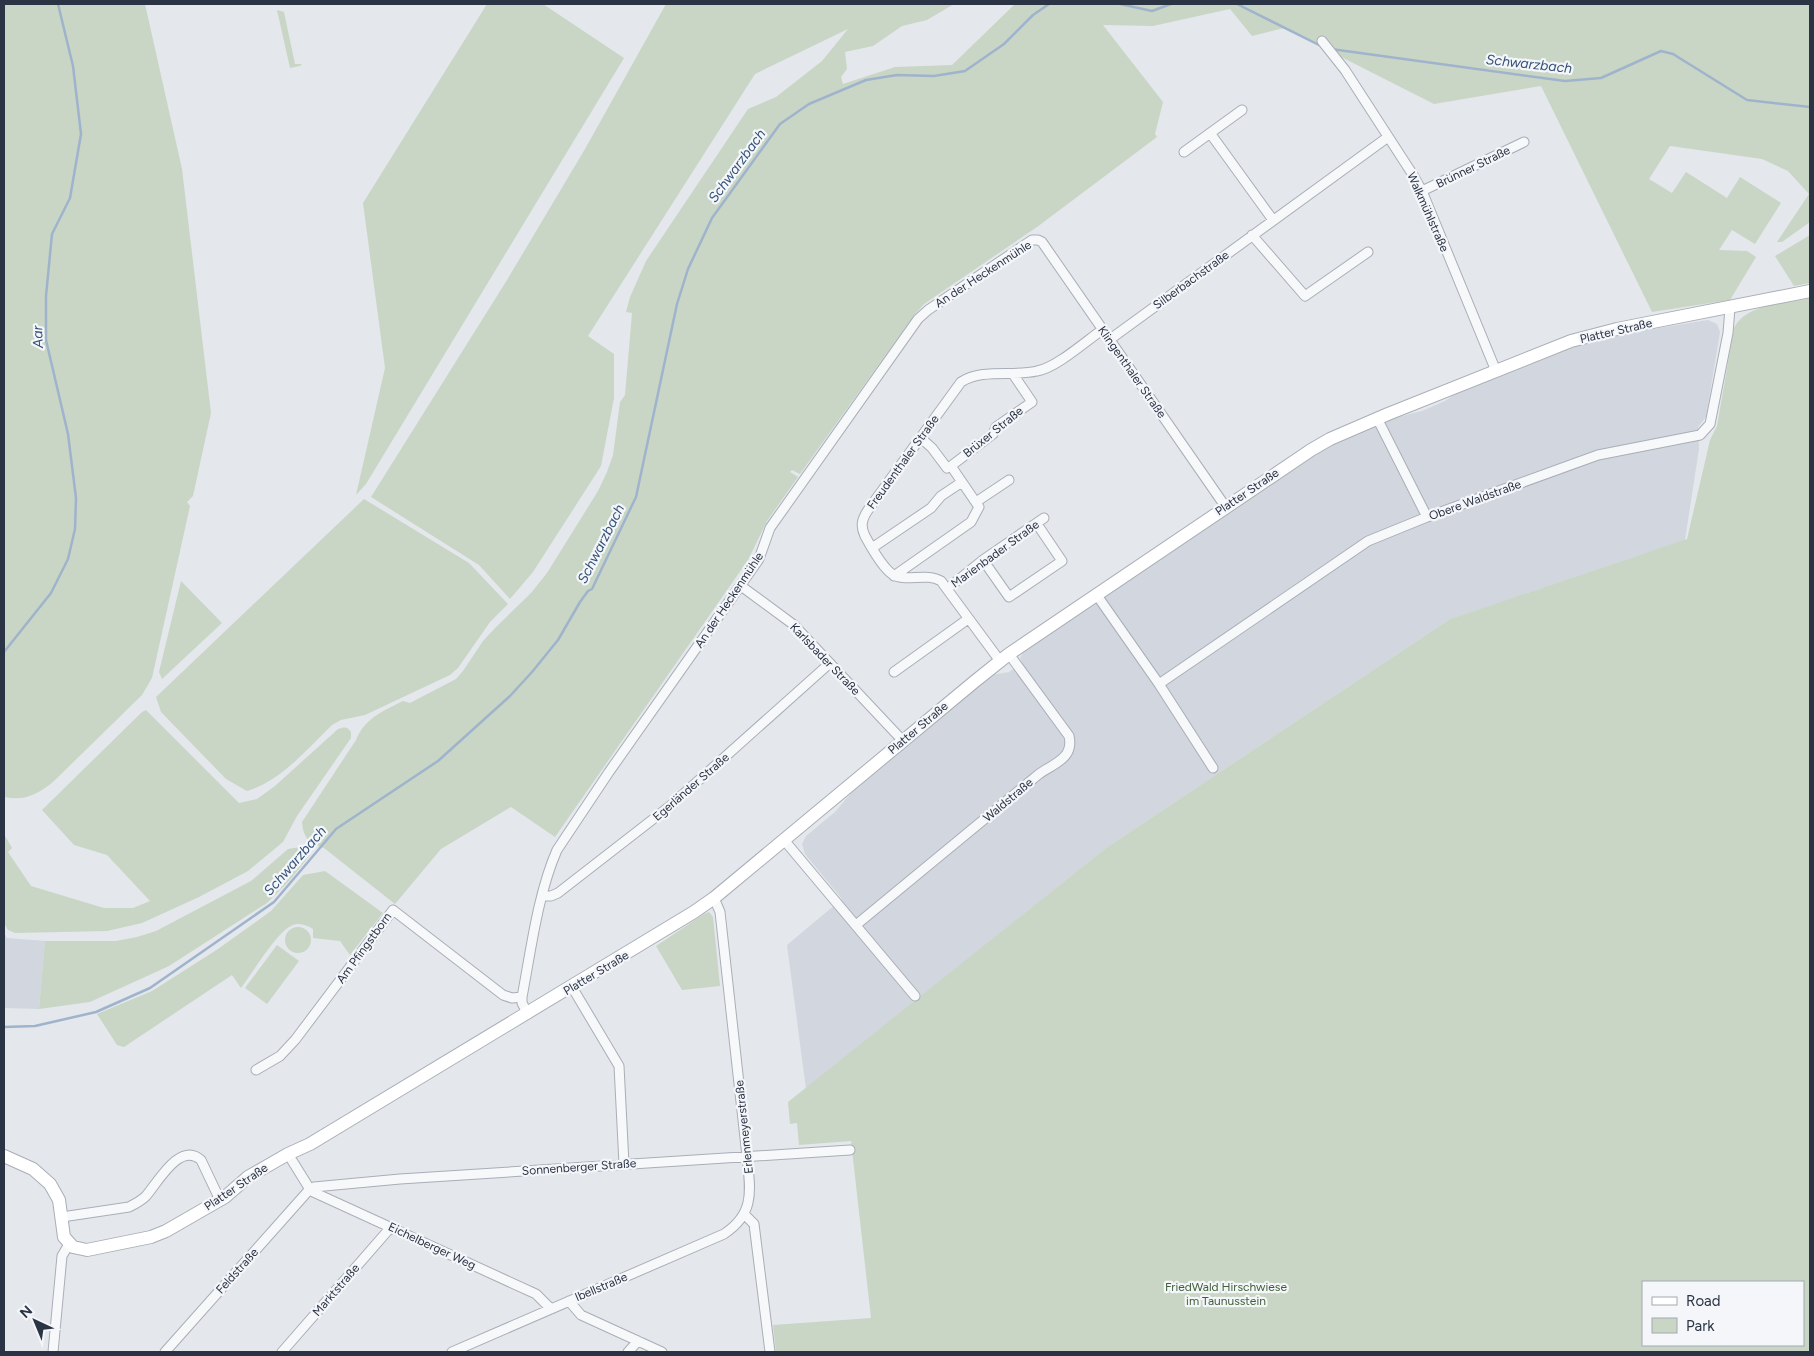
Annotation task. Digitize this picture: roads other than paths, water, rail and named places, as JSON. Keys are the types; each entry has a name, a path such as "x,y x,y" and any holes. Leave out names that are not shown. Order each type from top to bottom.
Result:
{"main road":[{"name":"Platter Straße","path":"70,1244 78,1249 87,1250 151,1237 166,1231 220,1200 248,1177 288,1154 310,1144 672,927 714,898 1005,658 1225,506 1330,439 1377,418 1546,350 1593,334 1810,291"},
{"path":"4,1156 29,1167 44,1178 55,1192 59,1200 62,1217 62,1232 70,1244"}],"street":[{"name":"Walkmühlstraße","path":"1322,41 1345,70 1422,191 1496,371"},
{"path":"1184,152 1242,110"},
{"path":"1210,133 1273,220"},
{"name":"Silberbachstraße","path":"1110,340 1388,136"},
{"name":"Brünner Straße","path":"1422,191 1524,142"},
{"path":"1252,234 1304,296 1368,252"},
{"name":"An der Heckenmühle","path":"522,997 543,896 551,863 557,850 609,772 759,559 770,528 918,319 928,310 1032,240 1038,240"},
{"name":"Klingenthaler Straße","path":"1038,240 1042,242 1225,506"},
{"name":"Obere Waldstraße","path":"1159,684 1368,541 1427,517 1598,455 1700,436 1710,424 1728,333 1730,308"},
{"name":"Freudenthaler Straße","path":"894,576 872,548 862,529 864,516 961,382 975,375 1039,371 1050,366 1102,330"},
{"name":"Brüxer Straße","path":"951,466 993,434 996,427 1032,402 1013,374"},
{"path":"1377,418 1427,517"},
{"path":"894,576 971,522 979,507 951,466 947,468 932,448 921,438"},
{"path":"976,502 1009,480"},
{"path":"872,548 931,508 941,496 962,482"},
{"name":"Marienbader Straße","path":"947,589 983,560 1040,521 1062,560 1009,597 983,560"},
{"path":"894,576 932,577 941,581 968,618 1005,658"},
{"name":"Karlsbader Straße","path":"741,586 790,622 903,741"},
{"path":"1096,594 1159,684 1213,768"},
{"path":"894,672 968,618"},
{"name":"Waldstraße","path":"856,925 1039,774 1068,754 1072,745 1070,736 1005,658"},
{"name":"Egerländer Straße","path":"543,896 551,896 558,893 652,822 830,663"},
{"path":"784,840 915,996"},
{"name":"Erlenmeyerstraße","path":"714,898 720,912 748,1156 751,1194 744,1214"},
{"name":"Am Pfingstborn","path":"256,1070 280,1056 295,1040 393,910 503,995 522,997"},
{"path":"572,987 619,1066 624,1164"},
{"path":"522,997 522,1004 528,1014"},
{"name":"Sonnenberger Straße","path":"309,1190 317,1187 400,1179 850,1150"},
{"path":"62,1217 129,1207 142,1200 176,1161 188,1154 196,1155 201,1160 220,1200"},
{"path":"288,1154 309,1190"},
{"name":"Eichelberger Weg","path":"309,1190 536,1294 551,1309"},
{"name":"Feldstraße","path":"165,1352 309,1190"},
{"path":"744,1214 754,1224 770,1352"},
{"name":"Ibellstraße","path":"452,1352 724,1234 737,1224 744,1214"},
{"name":"Marktstraße","path":"282,1352 391,1227"},
{"path":"45,1352 53,1348 62,1256 70,1244"},
{"path":"569,1301 581,1315 662,1352"},
{"path":"628,1352 638,1341"}],"waterway":[{"name":"Aar","path":"4,652 51,593 68,559 75,529 76,498 68,434 46,340 46,296 52,234 70,198 81,134 73,66 58,4"},
{"name":"Schwarzbach","path":"4,1027 35,1026 96,1012 150,988 274,902 336,829 438,761 510,696 558,640 580,602 588,591 592,589 636,497 677,304 688,269 712,218 780,124 809,104 866,80 897,75 934,76 965,71 1004,44 1033,15 1049,4"},
{"name":"Schwarzbach","path":"1120,4 1152,11 1171,4"},
{"name":"Schwarzbach","path":"1237,4 1321,46"},
{"name":"Schwarzbach","path":"1331,49 1565,81 1601,78 1661,51 1673,54 1747,100 1810,107"}],"park label":[{"name":"FriedWald Hirschwiese im Taunusstein","path":"1226,1294"}]}
